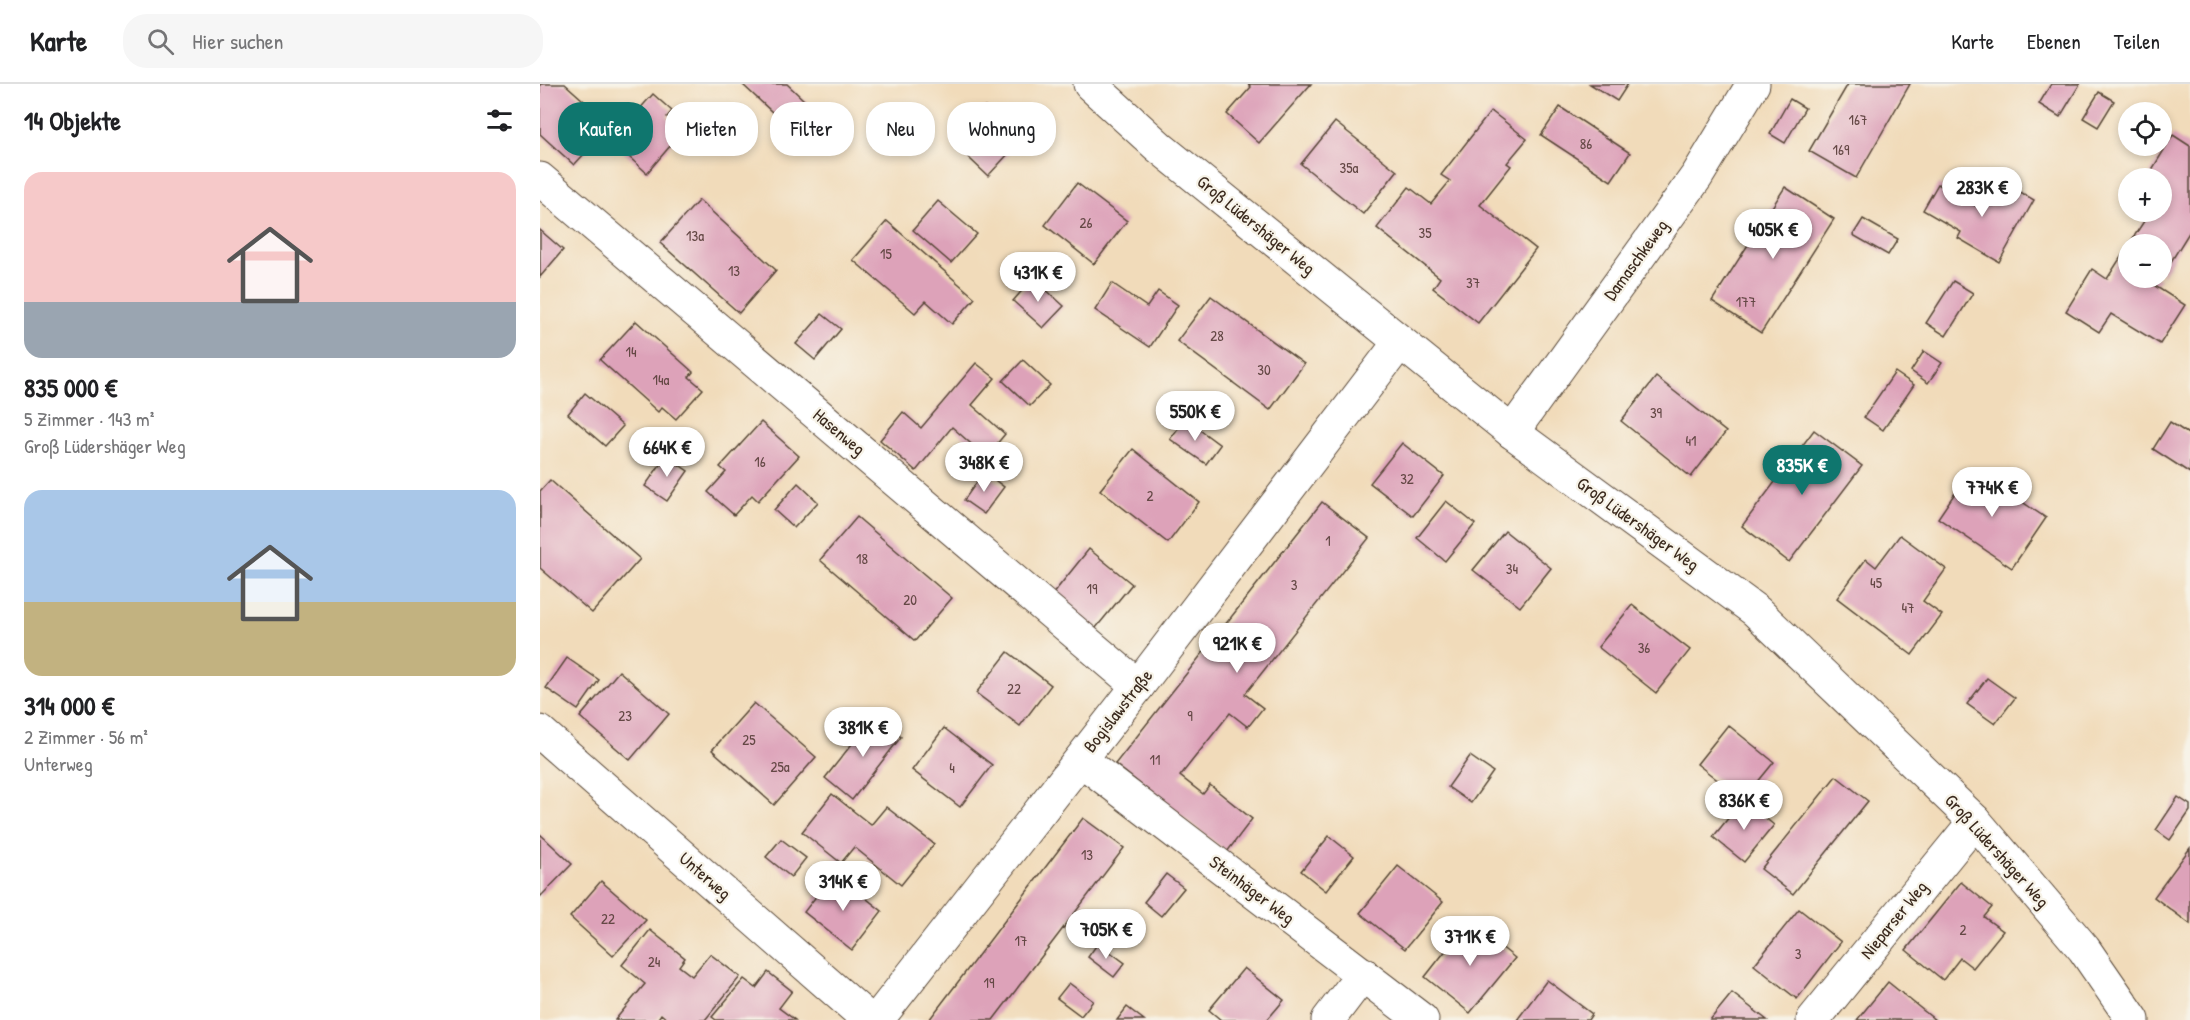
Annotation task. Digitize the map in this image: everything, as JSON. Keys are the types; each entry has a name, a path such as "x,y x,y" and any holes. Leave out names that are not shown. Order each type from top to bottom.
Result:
{"street":[{"name":"Groß Lüdershäger Weg","path":"1090,84 1159,147 1512,432 1756,611 1975,821 2084,950 2133,1020"},
{"name":"Damaschkeweg","path":"1512,432 1696,176 1753,84"},
{"name":"Hasenweg","path":"540,178 1138,686"},
{"name":"Bogislawstraße","path":"877,1020 1081,760 1400,342"},
{"name":"Unterweg","path":"540,732 869,1020"},
{"name":"Steinhäger Weg","path":"1081,760 1422,1020"},
{"name":"Nieparser Weg","path":"1813,1020 1975,821"},
{"path":"1328,1020 1363,974"}],"building":[{"path":"540,84 565,84 585,102 558,102 558,150 540,134"},
{"path":"742,84 787,84 806,102 770,102 770,110"},
{"path":"1248,84 1311,84 1259,143 1227,114 1251,87"},
{"path":"1590,84 1628,84 1617,101"},
{"path":"1848,84 1910,84 1856,178 1809,151"},
{"path":"2051,84 2080,84 2060,117 2039,104"},
{"path":"2099,92 2114,101 2098,127 2083,118"},
{"path":"653,94 665,105 665,152 647,173 628,156 653,156 653,102 646,102"},
{"path":"1790,99 1805,108 1785,143 1770,134"},
{"path":"1560,107 1630,153 1611,181 1541,135"},
{"path":"1491,111 1527,139 1507,163 1511,166 1480,205 1536,249 1478,323 1433,288 1440,278 1377,228 1409,187 1431,204 1450,181 1441,175"},
{"path":"1335,122 1397,171 1363,214 1301,164"},
{"path":"2173,135 2190,146 2190,231 2172,260 2172,234 2136,234 2143,222 2172,222 2172,168 2153,168 2160,156 2172,156"},
{"path":"564,156 582,156 574,165"},
{"path":"967,156 1006,156 988,176"},
{"path":"1077,183 1127,221 1094,264 1045,225"},
{"path":"2005,183 2034,200 1999,262 1958,238 1961,232 1923,210 1938,184 1976,206 1981,198 1993,206"},
{"path":"1785,187 1834,219 1761,333 1712,301"},
{"path":"699,200 776,270 739,313 660,243"},
{"path":"938,201 977,234 951,263 913,230"},
{"path":"1863,219 1898,239 1888,255 1853,235"},
{"path":"887,221 975,298 952,324 926,301 915,313 853,260"},
{"path":"540,230 563,250 540,277"},
{"path":"2118,262 2118,288 2158,288 2185,305 2160,344 2111,314 2099,332 2066,311 2092,269 2107,279"},
{"path":"1033,278 1064,306 1043,328 1013,301"},
{"path":"1953,281 1973,293 1946,336 1926,323"},
{"path":"1112,283 1147,307 1158,291 1178,305 1150,347 1095,310"},
{"path":"1211,296 1304,364 1270,410 1177,341"},
{"path":"822,314 841,329 815,360 796,344"},
{"path":"636,321 693,372 689,377 703,389 676,419 662,407 658,412 600,360"},
{"path":"1924,351 1942,363 1928,383 1911,371"},
{"path":"1023,360 1050,385 1030,406 1003,381"},
{"path":"976,363 995,378 972,405 1005,434 986,457 952,427 916,471 880,440 903,412 921,428"},
{"path":"1895,372 1914,385 1883,430 1864,417"},
{"path":"1656,377 1726,432 1691,477 1621,421"},
{"path":"585,393 623,426 605,446 568,414"},
{"path":"1185,419 1220,445 1206,464 1170,439"},
{"path":"761,422 799,456 758,501 752,495 734,515 708,492 726,472 720,467"},
{"path":"2170,422 2190,435 2190,473 2153,449"},
{"path":"1814,430 1862,466 1789,562 1742,526"},
{"path":"1402,443 1444,476 1413,516 1370,483"},
{"path":"1133,449 1199,502 1168,543 1100,490"},
{"path":"666,456 688,471 667,501 645,486"},
{"path":"1972,468 2046,518 2012,568 1938,518"},
{"path":"984,472 1004,487 984,514 964,500"},
{"path":"550,480 640,559 592,613 540,568 540,491"},
{"path":"798,483 818,502 794,528 774,510"},
{"path":"1446,501 1475,524 1445,561 1417,538"},
{"path":"1322,502 1369,538 1245,694 1263,708 1248,727 1230,713 1180,776 1203,794 1210,785 1252,819 1227,852 1115,764"},
{"path":"857,517 952,598 915,641 820,560"},
{"path":"1505,531 1551,568 1520,607 1473,570"},
{"path":"1900,535 1946,569 1923,601 1942,615 1912,655 1837,598 1866,559 1876,567"},
{"path":"1089,549 1132,584 1095,629 1052,595"},
{"path":"1632,605 1690,650 1656,693 1598,647"},
{"path":"1008,652 1051,685 1020,726 976,693"},
{"path":"567,658 599,680 578,710 546,688"},
{"path":"619,671 669,714 630,760 580,717"},
{"path":"1987,678 2015,698 1995,724 1967,704"},
{"path":"754,703 816,757 774,805 712,750"},
{"path":"874,716 901,737 852,800 825,778"},
{"path":"1728,725 1774,762 1743,800 1697,764"},
{"path":"944,728 992,765 960,807 912,770"},
{"path":"1470,756 1493,772 1471,803 1448,787"},
{"path":"1836,776 1868,801 1793,894 1761,869"},
{"path":"832,794 871,825 886,807 934,844 901,885 854,847 841,863 802,832"},
{"path":"2178,797 2190,805 2190,811 2170,840 2156,830"},
{"path":"1743,800 1774,825 1744,862 1713,837"},
{"path":"1083,818 1124,848 1058,935 993,1020 929,1020"},
{"path":"540,834 572,864 540,897"},
{"path":"1329,836 1354,856 1326,891 1301,871"},
{"path":"781,839 806,858 791,877 766,857"},
{"path":"2190,848 2190,924 2154,897"},
{"path":"1398,866 1443,902 1405,949 1360,913"},
{"path":"834,873 882,911 852,950 804,912"},
{"path":"1166,874 1184,888 1161,916 1144,902"},
{"path":"601,881 646,920 613,956 570,917"},
{"path":"1961,882 1992,907 1984,917 2003,931 1973,968 1960,958 1943,980 1906,950"},
{"path":"1799,909 1841,942 1797,999 1754,965"},
{"path":"1469,921 1515,958 1470,1013 1425,977"},
{"path":"650,930 685,958 679,966 692,976 710,954 740,977 705,1020 668,1020 661,1014 657,1020 615,1020 645,984 622,965"},
{"path":"1098,943 1125,963 1114,977 1088,957"},
{"path":"1244,968 1284,1000 1267,1020 1221,1020 1209,1010"},
{"path":"768,972 792,991 779,1008 795,1020 716,1020 712,1017 744,979 756,988"},
{"path":"1547,980 1592,1014 1588,1020 1517,1020"},
{"path":"1888,982 1935,1020 1857,1020"},
{"path":"1069,983 1093,1001 1081,1016 1057,998"},
{"path":"1732,993 1767,1020 1710,1020"},
{"path":"1127,1007 1144,1020 1117,1020"}]}
